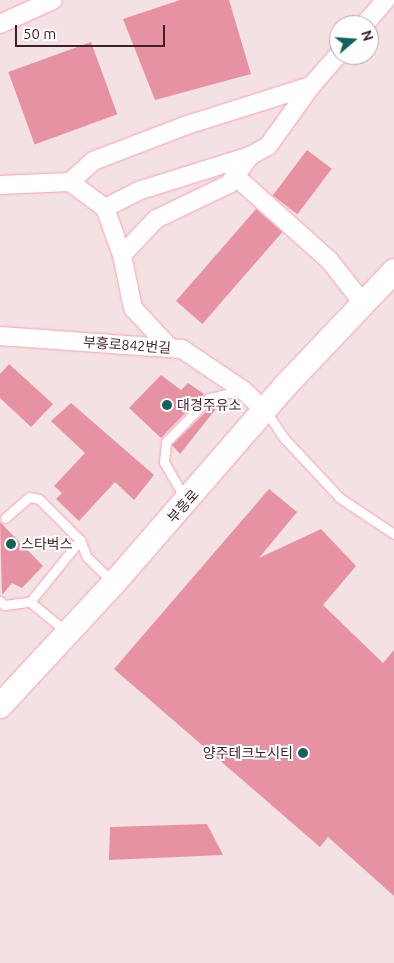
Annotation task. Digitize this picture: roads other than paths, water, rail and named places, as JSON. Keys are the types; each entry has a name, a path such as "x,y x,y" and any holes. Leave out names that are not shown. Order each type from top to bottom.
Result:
{"main road":[{"name":"부흥로","path":"0,706 69,634 264,410 362,302 394,271"}],"street":[{"path":"0,24 54,0"},
{"path":"373,15 386,0"},
{"path":"106,208 138,191 250,156 268,146 311,86 329,65"},
{"path":"70,182 93,161 187,125 311,86"},
{"path":"122,255 156,219 229,184 250,156"},
{"path":"236,176 329,260 362,302"},
{"path":"0,185 70,182 106,208 122,255 133,308 170,348"},
{"name":"부흥로842번길","path":"0,336 182,349 243,390 264,410"}],"lane":[{"path":"186,501 164,462 166,442 209,398 243,390"},
{"path":"264,410 284,438 340,498 394,534"},
{"path":"5,518 29,497 39,500 80,540 87,556 114,583"},
{"path":"0,601 4,605 30,602 80,540"},
{"path":"30,602 69,634"}],"place":[{"name":"대경주유소","path":"167,405"},
{"name":"스타벅스","path":"11,544"},
{"name":"양주테크노시티","path":"303,753"}]}
